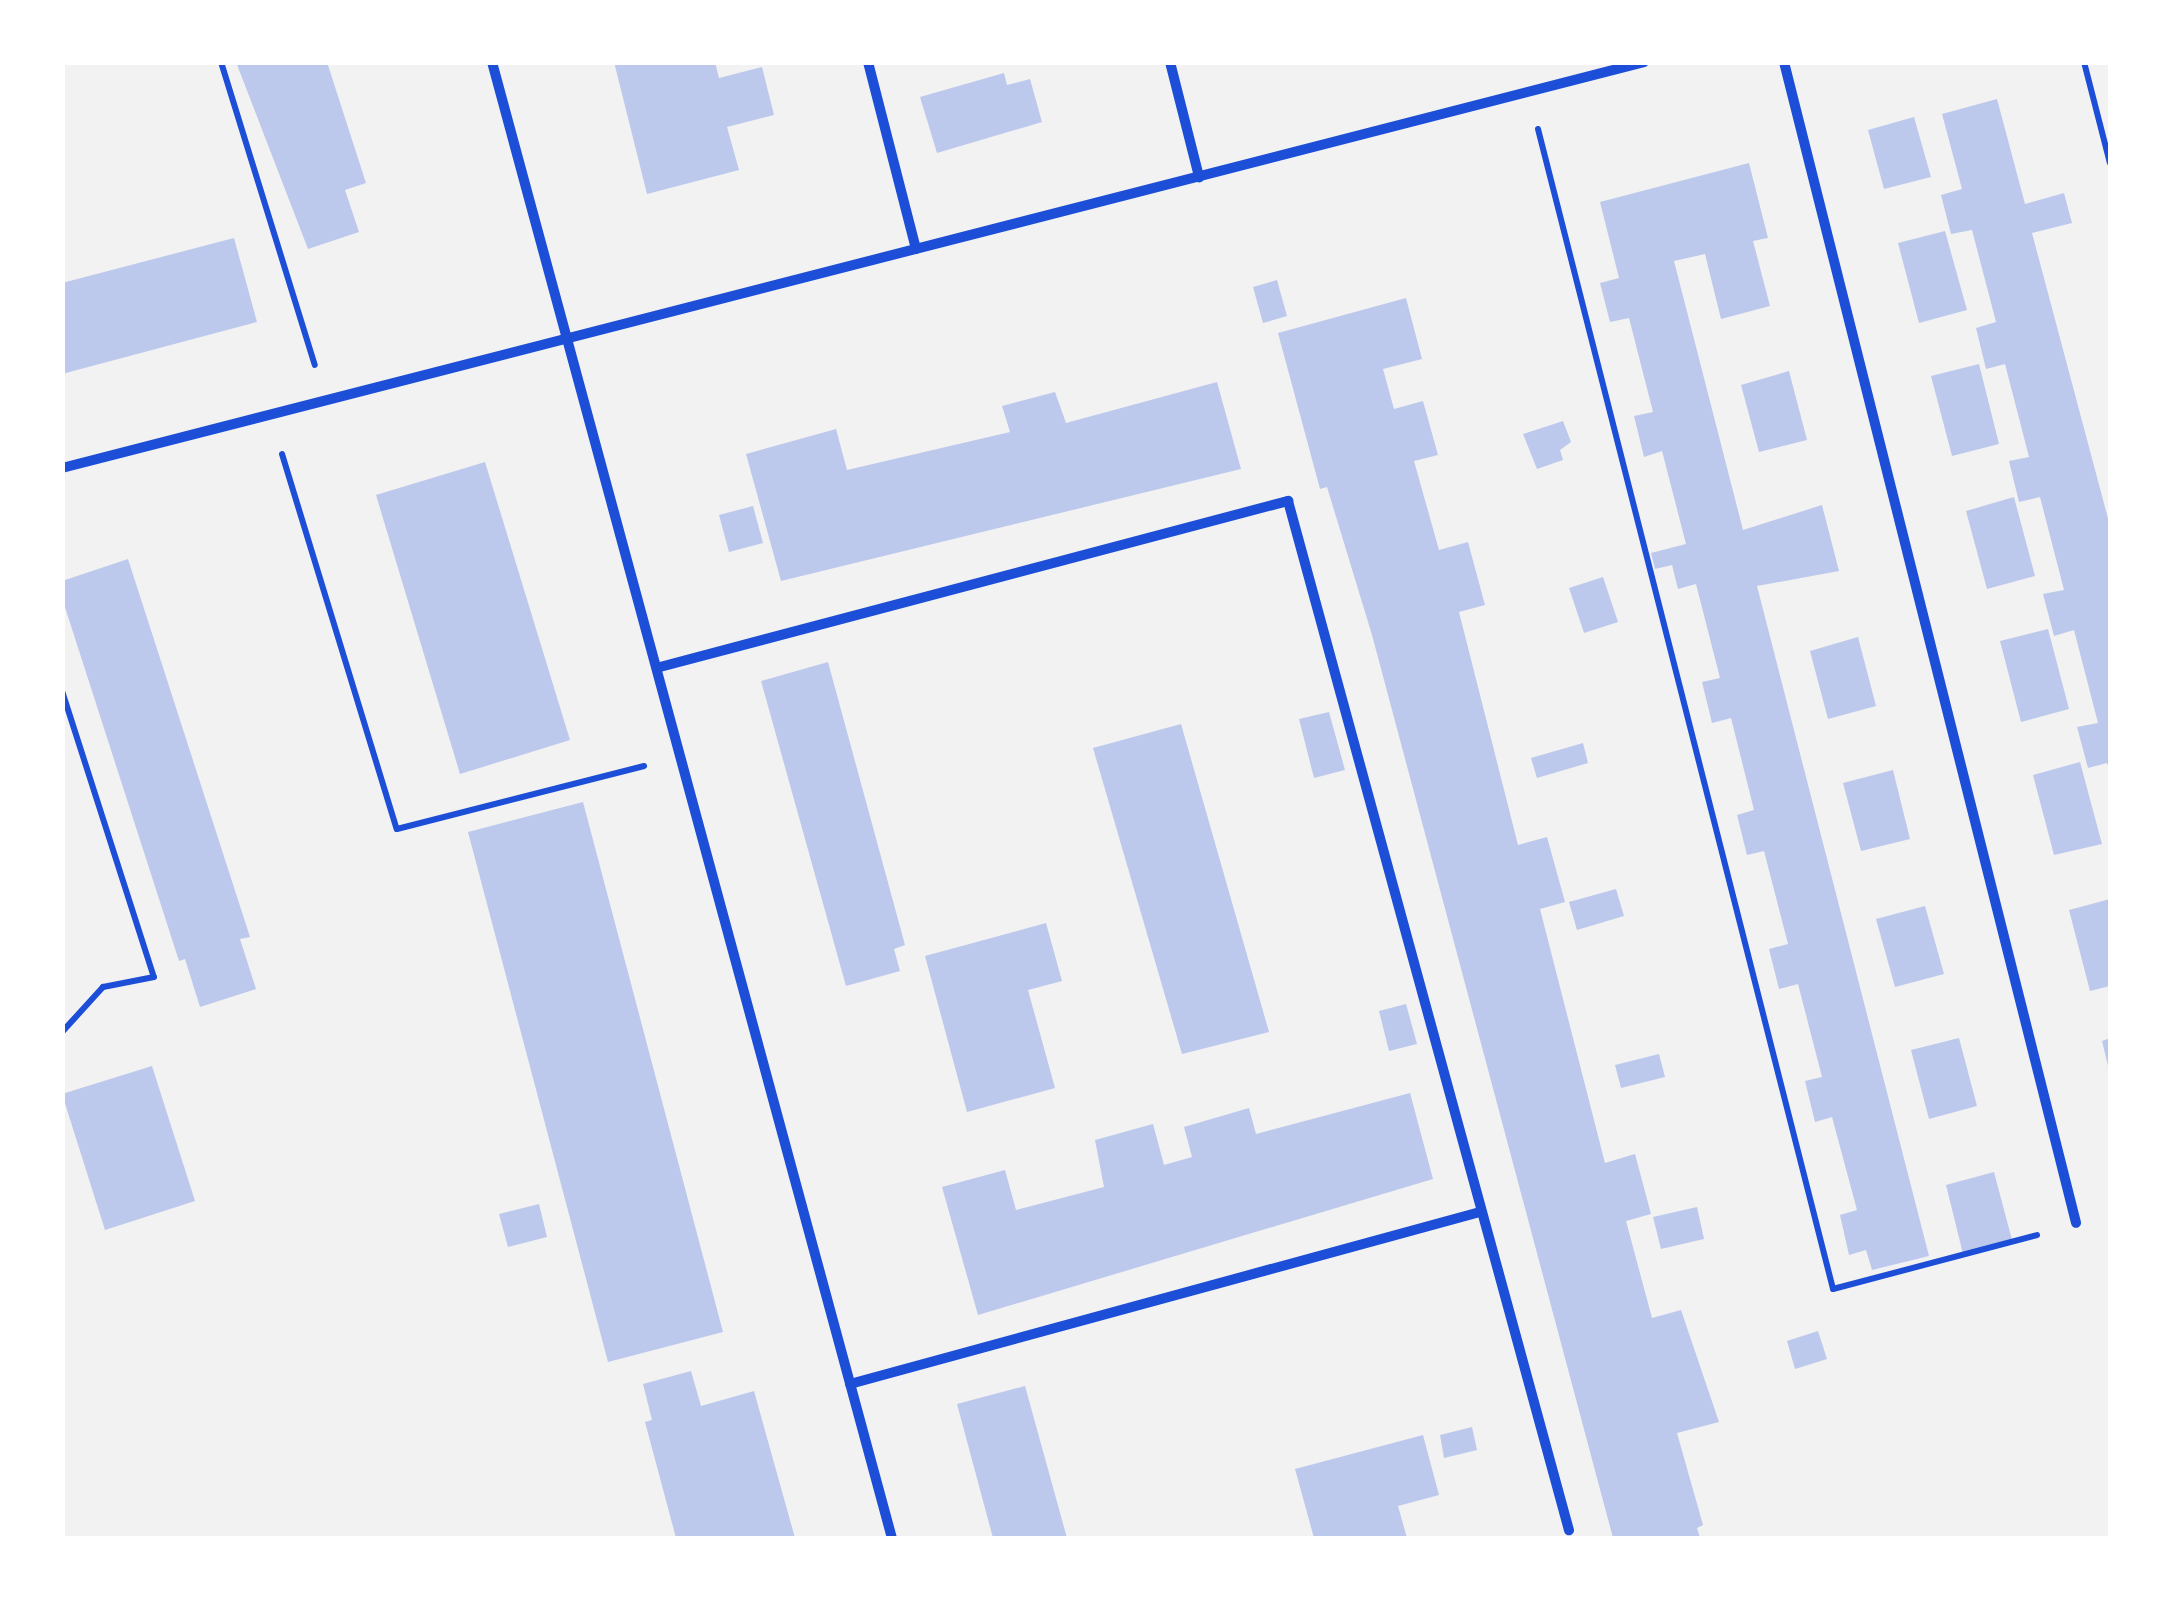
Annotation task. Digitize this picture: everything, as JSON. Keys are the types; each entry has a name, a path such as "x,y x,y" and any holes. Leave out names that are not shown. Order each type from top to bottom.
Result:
{"street":[{"path":"492,62 660,666 892,1538"},
{"path":"868,62 916,249"},
{"path":"1170,62 1199,177"},
{"path":"62,468 1644,62"},
{"path":"1784,62 2076,1223"},
{"path":"660,666 1288,501 1569,1530"},
{"path":"850,1384 1480,1212"}],"path":[{"path":"221,62 326,399"},
{"path":"2084,62 2110,163"},
{"path":"1529,92 1833,1288 2076,1223"},
{"path":"270,415 397,829 682,756"},
{"path":"62,692 154,977 104,987 62,1032"}],"building":[{"path":"236,62 327,62 366,183 345,190 359,232 308,249"},
{"path":"614,62 715,62 719,78 762,67 774,115 727,127 739,170 647,194"},
{"path":"1004,73 1007,85 1030,79 1042,122 937,153 920,97"},
{"path":"1997,99 2025,204 2064,193 2072,223 2032,233 2110,526 2110,771 2107,763 2088,768 2077,727 2098,723 2074,630 2054,636 2043,594 2064,590 2040,497 2019,502 2009,461 2029,457 2005,364 1986,369 1976,328 1996,322 1972,230 1951,234 1941,195 1962,189 1942,114"},
{"path":"1914,117 1931,177 1884,189 1868,130"},
{"path":"1749,163 1768,238 1753,241 1770,306 1721,319 1705,254 1674,261 1743,530 1822,505 1839,571 1757,586 1929,1256 1872,1270 1866,1250 1849,1255 1840,1215 1857,1210 1832,1117 1815,1122 1805,1081 1822,1077 1798,984 1779,989 1769,949 1788,944 1764,851 1747,855 1737,815 1754,810 1731,718 1712,723 1702,682 1720,678 1696,584 1678,589 1672,565 1655,569 1651,553 1686,544 1662,451 1644,457 1634,416 1653,412 1629,318 1610,322 1600,283 1619,278 1600,202"},
{"path":"1945,231 1967,310 1919,323 1898,243"},
{"path":"234,238 257,322 62,374 62,283"},
{"path":"1277,280 1287,316 1263,323 1253,287"},
{"path":"1406,298 1422,359 1383,369 1394,409 1423,401 1438,455 1414,461 1439,550 1468,542 1485,605 1459,612 1518,845 1547,837 1565,902 1540,909 1605,1163 1635,1154 1651,1214 1626,1221 1652,1318 1681,1310 1719,1422 1677,1433 1703,1525 1697,1528 1700,1538 1613,1538 1372,635 1327,487 1320,489 1278,333"},
{"path":"1979,364 1999,444 1952,456 1931,376"},
{"path":"1789,371 1807,440 1759,452 1741,385"},
{"path":"1217,382 1241,469 781,581 746,454 836,429 847,470 1010,432 1002,406 1055,392 1066,423"},
{"path":"1563,421 1571,442 1560,450 1563,460 1537,469 1523,434"},
{"path":"485,462 570,740 460,774 376,495"},
{"path":"2014,497 2035,576 1987,589 1966,511"},
{"path":"753,506 763,543 729,552 719,515"},
{"path":"128,559 250,937 240,939 256,989 200,1007 185,959 179,961 62,598 62,581"},
{"path":"1603,577 1618,622 1584,633 1569,588"},
{"path":"2048,629 2069,709 2021,722 2000,641"},
{"path":"1858,637 1876,706 1828,719 1810,651"},
{"path":"828,662 905,945 894,949 900,971 846,986 761,681"},
{"path":"1329,712 1345,770 1314,778 1299,719"},
{"path":"1181,724 1269,1032 1182,1054 1093,748"},
{"path":"1583,743 1588,763 1537,778 1531,758"},
{"path":"2080,762 2102,844 2054,855 2033,775"},
{"path":"1893,770 1910,839 1861,851 1843,783"},
{"path":"583,802 723,1332 608,1362 468,832"},
{"path":"1616,889 1624,916 1577,930 1569,902"},
{"path":"2110,899 2110,986 2090,991 2069,910"},
{"path":"1925,906 1944,974 1895,987 1876,919"},
{"path":"1046,923 1062,981 1028,990 1055,1088 967,1112 925,956"},
{"path":"1406,1004 1417,1044 1389,1051 1379,1011"},
{"path":"1959,1038 1977,1106 1929,1119 1911,1050"},
{"path":"2110,1038 2110,1070 2109,1070 2102,1041"},
{"path":"1659,1054 1665,1077 1621,1088 1615,1065"},
{"path":"152,1066 195,1201 105,1230 62,1094"},
{"path":"1410,1093 1433,1179 978,1315 942,1187 1005,1170 1016,1210 1104,1187 1095,1140 1153,1124 1164,1165 1192,1157 1184,1127 1249,1108 1256,1134"},
{"path":"1994,1172 2012,1240 1963,1254 1946,1185"},
{"path":"539,1204 547,1237 508,1247 499,1214"},
{"path":"1697,1207 1704,1239 1661,1249 1653,1217"},
{"path":"1818,1331 1827,1359 1795,1369 1787,1341"},
{"path":"691,1371 701,1406 754,1391 795,1538 676,1538 645,1422 652,1420 643,1384"},
{"path":"1025,1386 1067,1538 993,1538 957,1404"},
{"path":"1472,1427 1477,1450 1444,1458 1440,1435"},
{"path":"1423,1435 1439,1495 1398,1506 1407,1538 1314,1538 1295,1469"}]}
